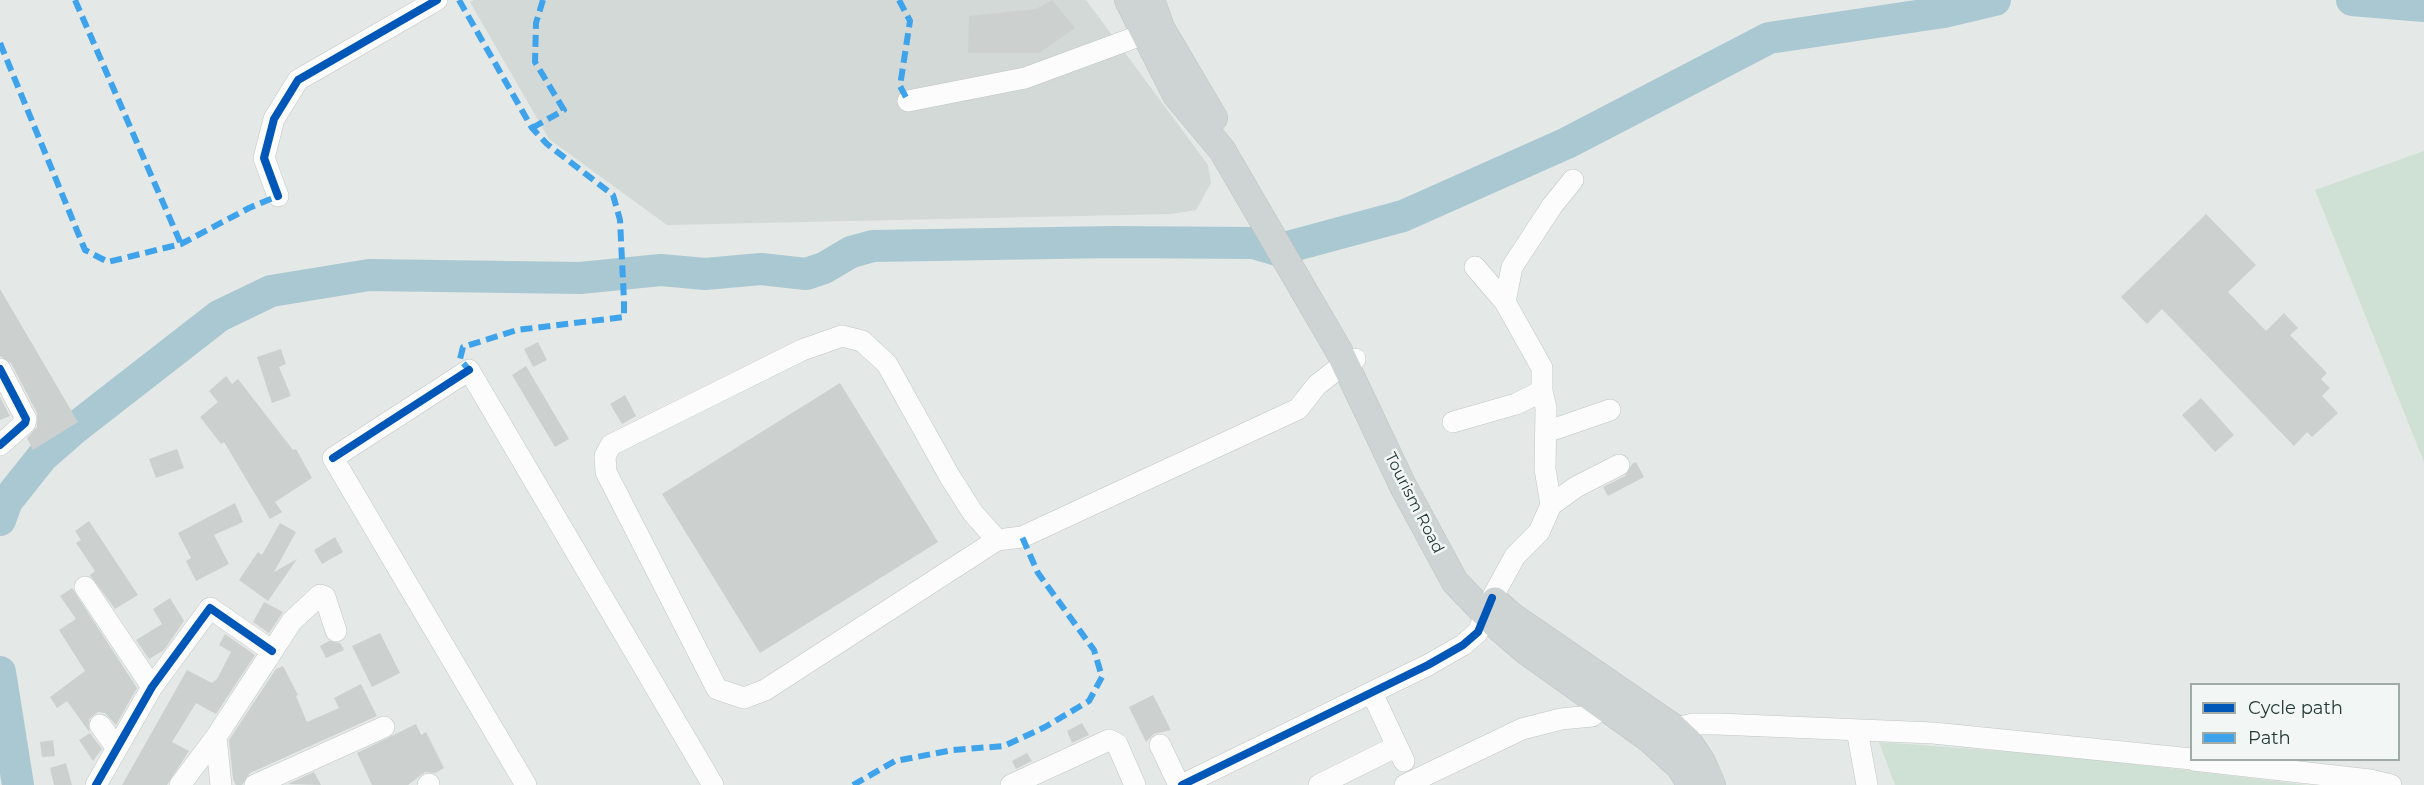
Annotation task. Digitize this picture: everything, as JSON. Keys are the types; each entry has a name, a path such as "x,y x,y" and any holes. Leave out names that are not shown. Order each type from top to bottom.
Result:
{"main road":[{"path":"1128,0 1152,31"},
{"path":"1151,0 1152,31"},
{"name":"Tourism Road","path":"1152,31 1226,148 1334,333 1488,607 1526,651 1648,738 1678,766 1691,785"},
{"name":"Tourism Road","path":"1350,361 1403,486 1455,582 1488,607"},
{"path":"1488,607 1512,616 1673,727 1688,741 1702,762 1712,785"}],"street":[{"path":"278,196 264,158 274,119 298,80 437,0"},
{"path":"908,101 1025,78 1152,31"},
{"path":"1505,302 1512,267 1552,206 1573,180"},
{"path":"1475,267 1505,302 1542,368 1542,391 1546,408 1545,469 1551,504"},
{"path":"998,540 973,513 950,477 887,364 861,341 842,336 802,350 611,445 605,456 606,472 717,689 744,698 765,690 998,540 1022,537 1298,409 1317,385 1350,361"},
{"path":"0,369 25,415 25,423 0,445"},
{"path":"526,785 333,458 469,370 713,785"},
{"path":"1453,422 1516,404 1542,391"},
{"path":"1546,432 1610,410"},
{"path":"0,425 25,415"},
{"path":"1160,745 1180,785 1372,693 1463,645 1478,632 1488,607 1515,556 1539,532 1551,504 1576,487 1619,465"},
{"path":"85,587 152,687"},
{"path":"180,785 216,737 292,621 320,595 325,597 336,631"},
{"path":"96,785 152,687 210,608 272,651"},
{"path":"1319,785 1400,754 1372,693"},
{"path":"1405,785 1522,729 1552,721 1592,716 1603,708"},
{"path":"1648,738 1673,727 1718,724 1857,730 2037,742 2190,759"},
{"path":"100,725 116,747"},
{"path":"255,785 384,727"},
{"path":"1857,730 1867,785"},
{"path":"216,737 221,785"},
{"path":"1011,785 1109,740 1117,744 1135,785"},
{"path":"2209,761 2370,780 2391,785"}],"shaded area":[{"path":"474,0 1086,0 1208,165 1211,183 1196,210 1171,214 667,225 549,139 470,2"}],"green space":[{"path":"2424,151 2424,462 2315,190"},
{"path":"1879,742 2068,756 2307,785 1895,785"}],"building":[{"path":"1052,0 1075,28 1039,53 968,53 969,16 1036,9"},
{"path":"2206,214 2256,265 2228,292 2266,331 2284,313 2298,328 2290,335 2327,373 2321,379 2330,388 2322,396 2338,413 2312,437 2307,432 2294,446 2162,309 2147,324 2121,297"},
{"path":"0,289 78,422 33,450 27,438 37,427 37,413 11,363 0,356"},
{"path":"538,342 547,360 533,367 524,349"},
{"path":"281,349 286,364 279,367 291,396 272,403 257,357"},
{"path":"526,366 569,439 555,447 512,375"},
{"path":"226,376 232,384 238,379 293,450 296,449 312,478 275,502 282,512 270,519 224,442 221,444 200,417 218,402 209,391"},
{"path":"840,383 938,542 760,653 662,494"},
{"path":"625,395 636,416 622,424 610,404"},
{"path":"0,397 10,416 0,420"},
{"path":"2201,398 2234,435 2215,452 2182,415"},
{"path":"177,449 184,468 156,478 149,459"},
{"path":"1636,462 1644,477 1608,496 1603,487 1625,476 1632,464"},
{"path":"235,503 243,522 214,535 229,564 196,581 186,561 191,558 178,533"},
{"path":"89,521 138,595 115,609 90,575 95,571 76,543 81,540 75,531"},
{"path":"280,523 296,532 274,572 297,559 268,601 239,580 258,552 262,555"},
{"path":"335,537 343,552 322,564 314,550"},
{"path":"72,588 137,688 116,725 105,713 98,712 89,719 89,732 67,701 57,708 50,697 85,671 59,630 76,619 60,596"},
{"path":"170,598 184,621 164,650 149,659 136,640 162,624 153,609"},
{"path":"264,602 283,612 269,633 253,622"},
{"path":"380,633 400,673 372,687 352,646"},
{"path":"225,634 255,655 216,714 196,703 172,742 189,751 167,785 122,785 187,670 212,683 217,679 231,652 219,645"},
{"path":"329,641 340,643 344,650 326,658 320,646"},
{"path":"283,666 298,695 296,696 307,722 339,708 334,698 361,684 377,716 250,773 242,785 236,785 233,779 229,740 276,669"},
{"path":"1153,695 1171,730 1154,734 1146,742 1129,707"},
{"path":"1082,723 1089,735 1072,743 1067,731"},
{"path":"416,724 421,735 426,732 444,768 435,773 425,772 408,785 372,785 357,753"},
{"path":"90,733 102,749 93,761 79,740"},
{"path":"53,740 55,756 42,757 40,742"},
{"path":"1027,753 1032,761 1016,769 1012,761"},
{"path":"66,763 72,785 54,785 50,768"},
{"path":"314,772 321,785 288,784"}],"waterway":[{"path":"0,520 7,501 42,457 75,428 219,316 271,291 369,275 580,278 661,270 705,274 761,269 806,274 824,268 851,252 873,246 1113,242 1253,243 1277,250 1403,216 1567,143 1769,38 1944,12 1995,0"},
{"path":"2352,0 2424,6"},
{"path":"0,672 18,785"}],"marked path":[{"path":"75,0 181,244"},
{"path":"459,0 532,128 547,144 613,195 620,220 624,301 624,317 517,330 463,347 460,359 469,370"},
{"path":"532,128 564,110 535,62 536,23 543,0"},
{"path":"899,0 910,21 900,86 908,101"},
{"path":"0,43 85,250 108,262 181,244 249,208 278,196"},
{"path":"853,785 895,761 953,750 1004,746 1045,727 1089,701 1102,677 1094,650 1038,573 1022,537"}],"cycle path":[{"path":"278,196 264,158 274,119 298,80 437,0"},
{"path":"0,369 26,419 25,423 0,445"},
{"path":"333,458 469,370"},
{"path":"1182,785 1428,665 1463,645 1478,632 1492,598"},
{"path":"96,785 152,687 210,608 272,651"}]}
